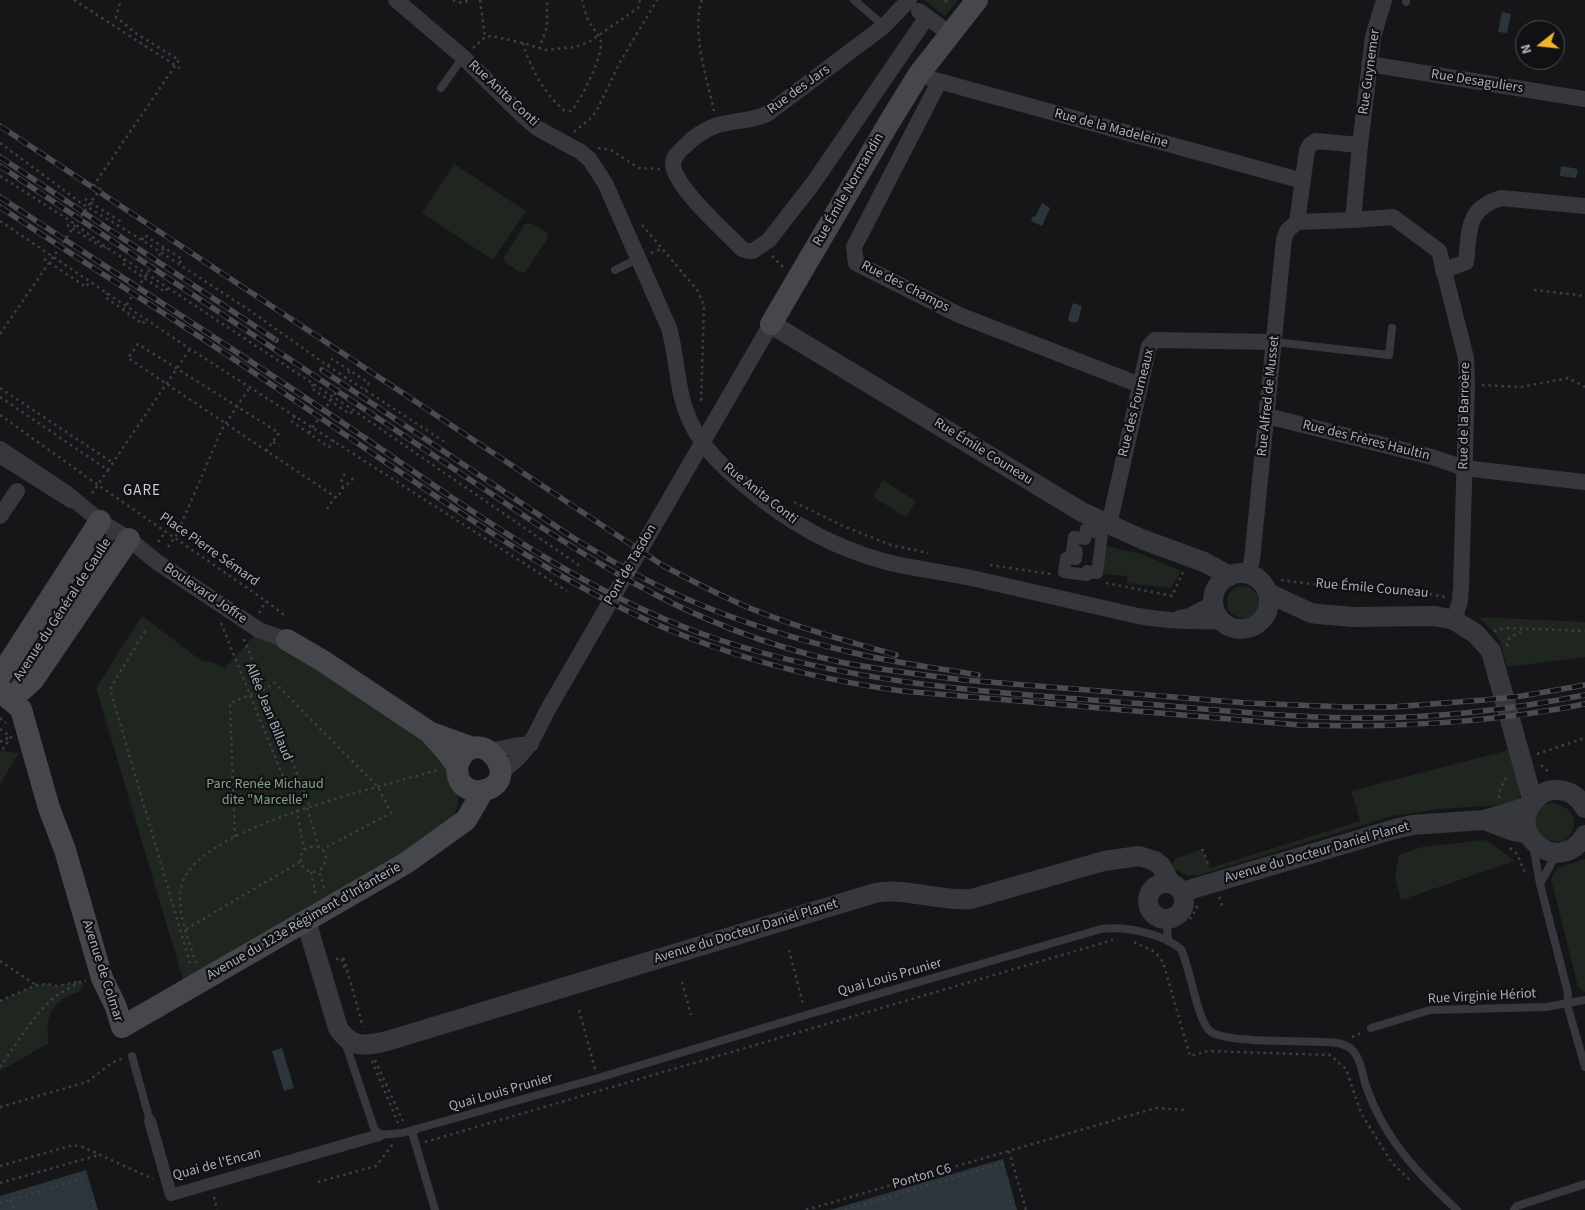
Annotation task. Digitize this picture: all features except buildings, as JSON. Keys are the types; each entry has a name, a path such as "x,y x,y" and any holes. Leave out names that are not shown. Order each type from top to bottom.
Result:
{"main road":[{"name":"Rue Émile Normandin","path":"771,324 890,121 929,78 950,34 976,0"},
{"name":"Avenue du Général de Gaulle","path":"2,692 22,690 33,680 115,530"},
{"name":"Avenue du Général de Gaulle","path":"2,692 115,530"},
{"name":"Boulevard Joffre","path":"287,640 323,661 429,732 481,750"},
{"name":"Avenue de Colmar","path":"2,692 21,709 49,808 65,850 113,1012"},
{"name":"Boulevard Joffre","path":"429,732 451,772 470,790 483,791"},
{"path":"448,834 457,808 451,772 465,752 481,750 496,756 500,764 500,773 495,785 483,791"},
{"name":"Avenue du 123e Régiment d'Infanterie","path":"113,1012 157,1006 406,863 466,820 483,791"}],"street":[{"name":"Rue Anita Conti","path":"396,0 463,57 537,128 581,152 590,160 605,183 669,328 682,401 692,425 709,452 727,471 781,514 822,539 884,561 1162,620 1189,616 1226,592"},
{"name":"Rue Guynemer","path":"1353,220 1369,64 1373,37 1384,0"},
{"name":"Rue des Jars","path":"674,170 674,158 693,138 716,125 758,118 767,114 884,26 907,1"},
{"path":"907,1 950,34"},
{"path":"674,170 684,187 699,205 742,249 748,252 753,251 769,240 814,182 927,17"},
{"name":"Rue Desaguliers","path":"1369,64 1585,99"},
{"name":"Rue de la Madeleine","path":"929,78 1303,181"},
{"name":"Rue des Champs","path":"929,78 854,247 856,263 959,315 1140,385"},
{"path":"1297,222 1307,150 1310,144 1316,142 1360,145"},
{"path":"1443,270 1466,262 1470,225 1474,215 1490,201 1501,198 1585,206"},
{"name":"Rue de la Barroère","path":"1297,222 1393,218 1439,251 1466,358 1468,384 1460,601 1454,620"},
{"name":"Rue Alfred de Musset","path":"1226,592 1252,560 1284,239 1286,231 1297,222"},
{"name":"Rue Émile Normandin","path":"734,388 771,324"},
{"name":"Rue Émile Couneau","path":"771,324 1082,512 1109,525 1196,560 1226,592 1229,626 1247,629 1256,625 1262,619 1311,613 1354,617 1435,616 1454,620 1476,634 1500,660 1521,761"},
{"name":"Rue des Fourneaux","path":"1109,525 1149,346 1155,340 1274,342"},
{"name":"Pont de Tasdon","path":"531,744 547,712 734,388"},
{"name":"Rue des Frères Haultin","path":"1267,416 1432,457 1464,468 1585,482"},
{"name":"Boulevard Joffre","path":"0,449 66,493 157,562 254,620 259,630 287,640"},
{"path":"0,516 17,490"},
{"path":"1086,529 1102,536 1097,573 1088,572 1087,575 1064,572 1066,558 1076,559 1077,551 1072,551 1074,537 1085,539 1086,529"},
{"path":"1226,592 1257,578 1264,585 1272,586 1267,612 1262,619"},
{"name":"Rue Émile Couneau","path":"1272,586 1311,613"},
{"path":"481,750 531,744"},
{"path":"500,773 524,753 531,744"},
{"path":"1521,761 1542,782 1556,790 1579,798 1585,808"},
{"path":"1521,761 1531,804 1526,815 1526,825 1531,838"},
{"name":"Avenue du Docteur Daniel Planet","path":"367,1045 387,1041 876,893 897,891 965,900 1104,861 1139,856 1155,861 1161,866 1169,888 1192,889 1395,829 1412,825 1484,820 1531,804 1539,796 1556,790"},
{"name":"Avenue du Docteur Daniel Planet","path":"1484,820 1531,838 1540,847 1557,853"},
{"path":"1557,853 1566,852 1584,839"},
{"path":"1169,888 1184,899 1181,911 1172,918 1163,919 1154,914 1149,904 1151,893 1169,888"},
{"path":"306,921 335,1020 342,1035 353,1043 367,1045"},
{"name":"Quai de l'Encan","path":"150,1121 172,1195 379,1135"}],"lane":[{"path":"854,0 884,26"},
{"path":"441,88 463,57"},
{"path":"615,270 639,258"},
{"path":"1274,342 1389,355 1392,328"},
{"name":"Boulevard Joffre","path":"0,460 60,499 115,530"},
{"path":"1531,838 1540,884 1568,992 1567,1004 1585,1067"},
{"path":"1540,884 1557,853"},
{"path":"1163,919 1167,924 1168,941"},
{"name":"Quai Louis Prunier","path":"379,1135 412,1132 1101,930 1123,928 1168,941 1181,949 1204,1023 1215,1035 1230,1039 1339,1043"},
{"name":"Rue Virginie Hériot","path":"1371,1028 1430,1010 1546,1007 1585,1000"},
{"path":"342,1035 370,1120 379,1135"},
{"path":"1339,1043 1350,1049 1358,1060 1366,1087 1385,1127 1408,1160 1430,1185 1457,1210"},
{"name":"Quai de l'Encan","path":"132,1056 150,1121"},
{"path":"412,1132 435,1210"},
{"path":"1514,1210 1516,1206 1585,1184"}],"path":[{"path":"74,0 181,69"},
{"path":"0,334 100,189 94,185 179,60 137,34 116,17 121,0"},
{"path":"453,0 462,3 470,0"},
{"path":"480,0 485,38"},
{"path":"539,49 547,26 547,0"},
{"path":"523,42 539,80 558,106 567,111 574,108 600,56 601,44 599,36 588,21 582,0"},
{"path":"463,57 485,38 491,36 523,42 545,50 575,47 599,36 638,8 640,0"},
{"path":"574,132 592,117 597,110 620,62 657,0"},
{"path":"702,0 697,20 698,36 716,125"},
{"path":"0,143 84,205 142,240 249,310 365,391 448,444"},
{"path":"601,152 597,148 611,150 639,168 674,170"},
{"path":"0,176 72,222 106,247 352,410 580,566"},
{"path":"84,205 87,201 85,199 120,221 117,226"},
{"path":"0,221 190,349 567,591"},
{"path":"72,222 70,226 67,225 105,249 106,247"},
{"path":"640,223 698,292 704,306 700,401 702,410"},
{"path":"142,240 145,235 182,259 178,265"},
{"path":"123,310 164,248"},
{"path":"766,251 785,268"},
{"path":"50,255 47,260 44,259 86,287 90,282"},
{"path":"125,259 122,263 165,292 168,288"},
{"path":"1534,290 1585,296"},
{"path":"108,293 105,297 143,324 146,318"},
{"path":"266,451 279,434 138,344 128,358 266,451 335,497"},
{"path":"0,415 98,485 190,349"},
{"path":"328,366 332,359 370,384 365,391"},
{"path":"309,433 350,371"},
{"path":"1468,384 1521,387 1568,378 1585,387"},
{"path":"313,384 311,388 330,401 350,414 352,410"},
{"path":"168,547 175,538 226,424 250,387"},
{"path":"0,388 113,463"},
{"path":"0,397 108,470"},
{"path":"295,415 291,422 329,447 334,440"},
{"path":"273,442 279,446"},
{"path":"343,488 341,482 346,471"},
{"path":"327,509 335,497 337,498 343,488 355,477"},
{"name":"Place Pierre Sémard","path":"98,485 284,615"},
{"path":"790,500 843,526 891,545 928,553"},
{"path":"1099,582 1172,596 1196,560"},
{"path":"985,564 1051,574"},
{"name":"Rue Émile Couneau","path":"1272,586 1415,591 1460,601"},
{"path":"266,601 245,634 244,641 308,808 319,847 304,848 300,855 300,862 304,869 311,872 319,871"},
{"name":"Allée Jean Billaud","path":"221,622 297,811 304,848"},
{"path":"1493,631 1504,628 1585,631"},
{"path":"1500,660 1510,638 1525,629"},
{"path":"145,631 110,689 199,982"},
{"path":"235,837 230,703 263,690 275,683 378,787 391,814 323,849"},
{"path":"0,729 11,737"},
{"path":"0,742 11,737"},
{"path":"0,753 11,737"},
{"path":"199,982 182,916 180,895 186,875 202,857 235,837 297,811 378,787 451,772"},
{"path":"1509,848 1517,854 1526,875 1534,884 1540,884"},
{"path":"186,929 300,862"},
{"path":"311,872 317,899"},
{"path":"416,1145 1114,940"},
{"path":"1132,941 1155,952 1163,962 1190,1056 1208,1051 1330,1055 1346,1069 1361,1113 1392,1163 1413,1183"},
{"path":"789,950 806,1015"},
{"path":"334,952 336,959 342,959"},
{"path":"318,1182 376,1166 402,1133 367,1045 342,959"},
{"path":"342,959 344,959 347,969 367,1045 404,1125"},
{"path":"0,961 36,985"},
{"path":"0,1001 36,985 66,985 82,981 59,994 40,1012 0,1067"},
{"path":"682,982 691,1015"},
{"path":"578,1010 598,1078"},
{"path":"1339,1043 1371,1028"},
{"path":"0,1108 87,1082 113,1062 132,1056"},
{"path":"806,1210 1156,1108 1184,1110"},
{"path":"0,1166 73,1145 83,1147 157,1181"},
{"path":"1009,1151 1026,1210"},
{"path":"0,1183 98,1155"},
{"name":"Ponton C6","path":"845,1210 1004,1163"},
{"path":"0,1203 84,1178"},
{"path":"11,1200 14,1210"},
{"path":"92,1200 95,1210"},
{"path":"1010,1200 1013,1210"}],"green space":[{"path":"924,0 958,0 945,16"},
{"path":"454,164 526,211 493,260 422,213"},
{"path":"531,223 547,233 548,238 525,272 521,273 505,262 504,257 525,224"},
{"path":"883,480 916,501 906,517 873,497"},
{"path":"1101,545 1142,554 1181,571 1171,588 1127,583 1127,576 1097,573"},
{"path":"1243,586 1249,587 1254,591 1258,596 1258,608 1254,613 1249,617 1243,618 1237,617 1232,613 1228,608 1227,602 1228,596 1232,591 1237,587"},
{"name":"Parc Renée Michaud dite \"Marcelle\"","path":"142,616 203,662 211,662 225,668 259,630 429,732 460,781 457,808 448,835 186,989 96,688"},
{"path":"1478,617 1585,622 1585,657 1507,667 1500,641 1493,631"},
{"path":"1509,750 1522,789 1519,800 1497,805 1440,809 1392,816 1200,875 1188,876 1171,867 1175,859 1202,849 1210,868 1360,821 1351,791"},
{"path":"0,751 19,753 0,784"},
{"path":"1552,803 1566,808 1573,818 1573,830 1563,842 1540,839 1533,817 1544,805"},
{"path":"1486,840 1515,861 1401,900 1395,877 1399,855 1422,847"},
{"path":"1585,859 1585,992 1578,987 1551,878 1558,868"},
{"path":"82,981 83,986 79,992 62,1000 52,1010 48,1025 49,1043 0,1071 0,1001 36,985 47,984 57,986"}],"shaded area":[{"path":"1502,12 1511,14 1507,33 1498,32"},
{"path":"1561,166 1578,169 1576,178 1560,176"},
{"path":"1042,203 1050,208 1042,226 1031,221"},
{"path":"1073,303 1082,306 1078,321 1075,323 1069,321 1068,318"},
{"path":"282,1048 294,1088 284,1091 272,1051"},
{"path":"1003,1159 1017,1210 830,1210"},
{"path":"86,1170 98,1210 0,1210 0,1196"}],"railway":[{"path":"0,126 662,565 718,594 770,616 823,634 896,655"},
{"path":"0,157 276,340"},
{"path":"0,166 544,529 656,595 733,630 786,648 840,662 964,680 1247,703 1392,707 1522,696 1585,685"},
{"path":"0,197 526,546 620,599 669,621 720,640 772,656 878,678 984,691 1275,715 1353,718 1411,717 1499,709 1585,695"},
{"path":"0,207 244,366 455,509 546,567 640,617 706,644 754,660 803,673 902,691 1299,725 1371,726 1443,723 1514,716 1585,704"},
{"path":"322,370 572,537 664,589 743,621 809,642 885,660 978,675"}],"district":[{"name":"GARE","path":"142,492"}]}
